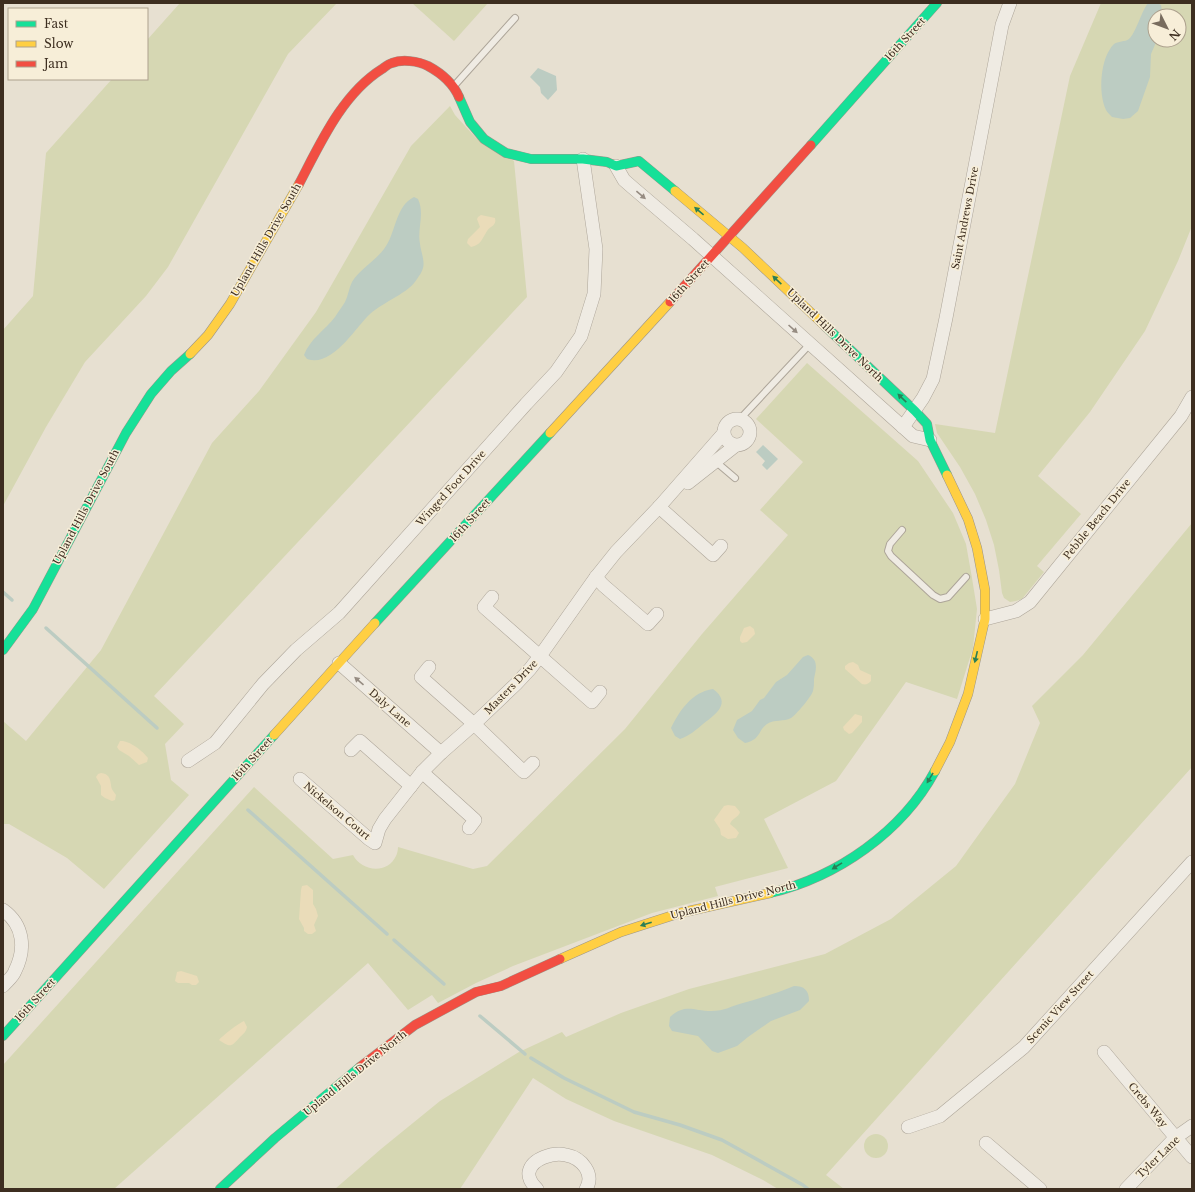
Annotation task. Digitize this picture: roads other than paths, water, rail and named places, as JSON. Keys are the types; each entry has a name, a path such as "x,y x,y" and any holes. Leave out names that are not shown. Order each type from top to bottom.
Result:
{"street":[{"name":"16th Street","path":"3,1036 339,663 712,255 937,3"},
{"name":"Saint Andrews Drive","path":"903,427 928,390 933,379 1002,25 1010,3"},
{"name":"Upland Hills Drive South","path":"3,650 33,609 126,432 151,394 171,371 208,335 230,304 331,125 343,107 356,91 374,74 391,63 401,61 422,63 443,75 457,92 470,122 484,139 506,153 531,159 583,159 607,162 616,166 639,161 729,236"},
{"name":"Winged Foot Drive","path":"188,760 215,743 263,684 296,650 339,613 556,372 581,336 594,294 596,249 583,159"},
{"path":"616,166 624,180 712,255"},
{"name":"Upland Hills Drive North","path":"220,1189 275,1138 384,1047 415,1025 476,992 501,986 621,932 680,913 788,889 830,870 870,845 891,827 913,804 930,779 950,742 968,694 985,619 985,590 975,541 968,519 930,440 927,424 915,410 729,236"},
{"name":"Upland Hills Drive North","path":"712,255 913,436 930,440"},
{"name":"Pebble Beach Drive","path":"985,619 1016,611 1030,602 1181,416 1192,396"},
{"name":"Masters Drive","path":"375,843 379,830 385,819 422,772 516,684 540,656 596,577 616,552 710,457 723,434 725,425 736,419 748,424 750,428 749,437 744,444 735,446 710,457"},
{"path":"723,434 727,442 735,446"},
{"path":"659,507 713,555 721,546"},
{"path":"596,577 603,585 648,624 657,614"},
{"path":"492,597 484,607 592,702 600,692"},
{"name":"Daly Lane","path":"339,663 441,753"},
{"path":"429,667 421,677 474,724 524,772 534,763"},
{"path":"351,750 360,741 411,786"},
{"path":"422,772 475,820 468,828"},
{"name":"Nickelson Court","path":"300,780 375,843"},
{"name":"Scenic View Street","path":"908,1127 940,1116 1024,1047 1192,862"},
{"path":"3,910 12,916 20,931 22,950 15,973 3,986"},
{"name":"Crebs Way","path":"1104,1052 1192,1157"},
{"name":"Tyler Lane","path":"1126,1189 1175,1138 1192,1126"},
{"path":"986,1143 1040,1189"},
{"path":"537,1189 531,1181 529,1173 534,1164 541,1158 565,1154 584,1164 588,1172 590,1182 586,1189"}],"lane":[{"path":"453,87 514,18"},
{"path":"740,420 810,344"},
{"path":"710,457 735,478"},
{"path":"902,530 890,544 888,551 891,556 933,595 940,599 948,597 966,578"}],"waterway":[{"path":"3,592 12,600"},
{"path":"46,628 157,728"},
{"path":"248,810 387,934"},
{"path":"394,940 444,984"},
{"path":"480,1016 525,1054"},
{"path":"531,1058 564,1078 634,1112 680,1125 722,1140 808,1189"}]}
